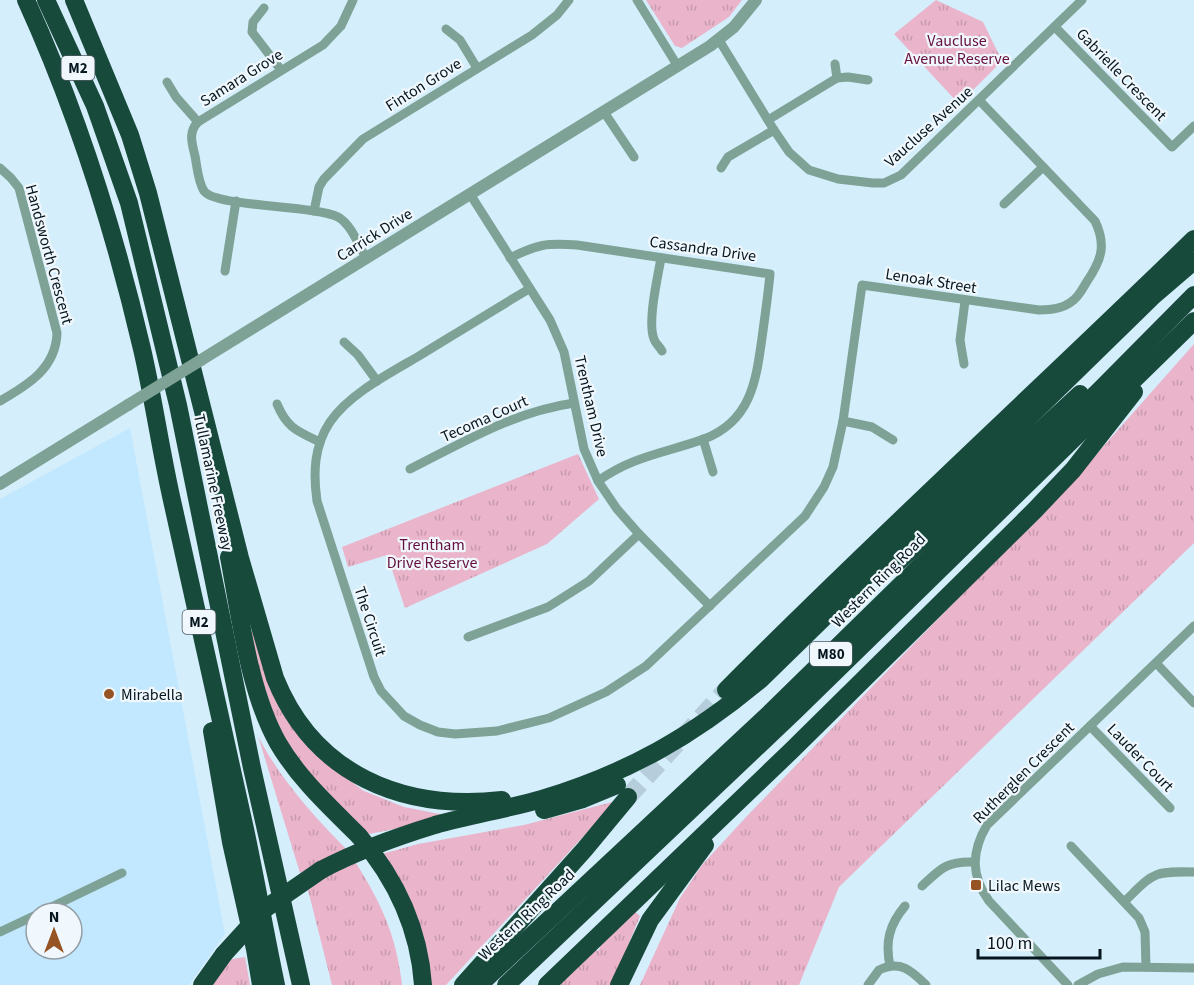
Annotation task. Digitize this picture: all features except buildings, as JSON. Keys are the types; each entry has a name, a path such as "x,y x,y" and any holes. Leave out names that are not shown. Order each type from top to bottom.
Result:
{"highway":[{"name":"M2","path":"26,0 69,101 115,244 142,352 172,502 245,829 275,985"},
{"name":"Tullamarine Freeway","path":"46,0 95,106 129,202 168,360 199,500 252,768 301,985"},
{"path":"54,0 95,106"},
{"path":"74,0 130,135 148,193 240,558 275,678 290,710 310,738 333,760 360,778 386,789 415,797 454,803 487,802 575,787"},
{"path":"726,690 956,465 1104,327 1194,239"},
{"path":"203,985 224,954 266,908 301,882 349,855 435,825 544,798 616,773 668,747 729,706 761,680 1152,297 1194,252"},
{"path":"1152,297 1194,261"},
{"name":"Western Ring Road","path":"479,985 786,697 1194,295"},
{"path":"395,838 522,815 583,799 643,774 699,741 740,713 772,685 868,590 1028,440 1137,343 1175,313"},
{"name":"M80","path":"506,985 804,702 1194,321"},
{"path":"547,985 759,782 1065,478 1174,340"},
{"path":"199,399 256,689 270,727 299,774 364,843 391,879 405,906 415,935 423,985"},
{"path":"172,502 206,689 216,758 261,985"},
{"path":"619,985 650,920 721,824 759,782"},
{"path":"463,985 584,850 628,797"}],"street":[{"name":"Samara Grove","path":"353,0 341,26 322,45 198,122 191,139 203,188 208,195 314,211 339,218 366,258"},
{"name":"Finton Grove","path":"314,211 319,187 324,179 363,139 532,35 557,15 569,0"},
{"path":"637,0 677,65"},
{"name":"Carrick Drive","path":"0,484 652,83 662,74 719,40 734,27 756,0"},
{"name":"Vaucluse Avenue","path":"719,40 789,152 809,170 838,179 884,183 901,175 1082,0"},
{"path":"264,8 253,22 252,32 281,70"},
{"name":"Gabrielle Crescent","path":"1055,27 1172,147 1194,126"},
{"path":"446,29 460,40 477,68"},
{"path":"835,64 837,78"},
{"path":"768,120 837,78 868,80"},
{"path":"167,82 176,97 198,122"},
{"name":"Lenoak Street","path":"710,606 806,516 834,467 843,421 861,285 965,301 1049,310 1072,302 1098,263 1102,247 1101,234 1086,209 979,100"},
{"path":"604,112 634,157"},
{"path":"720,168 728,157 774,130"},
{"path":"1004,204 1043,167"},
{"name":"Handsworth Crescent","path":"0,168 19,188 57,333 54,355 45,369 0,401"},
{"name":"Trentham Drive","path":"470,194 550,320 564,352 584,449 598,481 617,509 639,534 710,606"},
{"path":"225,272 236,201"},
{"name":"Cassandra Drive","path":"510,258 533,246 550,243 770,274 753,391 731,423 716,434 653,453 623,466 598,481"},
{"path":"661,258 652,313 652,330 654,339 662,351"},
{"name":"The Circuit","path":"529,289 377,381 342,407 330,422 320,442 314,478 317,501 374,677 381,691 404,716 438,732 456,734 496,730 539,720 570,710 624,682 646,666 710,606"},
{"path":"964,364 960,340 965,301"},
{"path":"344,342 358,355 377,381"},
{"name":"Tecoma Court","path":"410,469 501,423 533,411 574,403"},
{"path":"277,404 283,418 290,426 320,442"},
{"path":"843,421 872,427 893,440"},
{"path":"703,439 713,472"},
{"path":"468,637 548,607 589,581 639,534"},
{"name":"Rutherglen Crescent","path":"974,862 978,843 987,825 1194,626"},
{"path":"1156,663 1194,703"},
{"name":"Lauder Court","path":"1090,726 1170,808"},
{"path":"1071,846 1125,901 1143,924 1146,967"},
{"path":"922,886 945,865 952,862 974,862 978,884 989,902 1068,985"},
{"path":"1125,901 1149,877 1157,873 1194,872"},
{"path":"65,901 122,873"},
{"path":"890,966 886,949 887,938 892,924 904,906"},
{"path":"0,932 24,921"},
{"path":"868,985 879,970 898,965 905,967 926,985"},
{"path":"1078,985 1112,969 1194,968"}],"shaded area":[{"path":"130,428 225,934 189,985 0,985 0,499"}],"green space":[{"path":"646,0 742,0 729,17 682,48 675,46"},
{"name":"Vaucluse Avenue Reserve","path":"936,0 983,22 1002,61 959,104 894,34"},
{"path":"1194,344 1194,543 839,887 799,985 640,985 680,898 702,865 1086,466"},
{"name":"Trentham Drive Reserve","path":"578,454 599,499 547,544 405,608 387,555 348,567 342,547"},
{"path":"251,632 257,632 328,765 364,791 404,807 455,817 364,835 308,773 280,734 257,664"},
{"path":"258,736 276,767 321,823 346,849 300,873"},
{"path":"616,801 446,985 429,985 382,854 418,844 524,825"},
{"path":"356,863 373,893 392,936 402,985 332,985 308,890 329,874"},
{"path":"634,911 640,916 612,985 556,985 595,949 598,951 599,945"},
{"path":"245,957 250,985 210,985 232,959"}],"tunnel":[{"path":"628,797 726,690"}],"place":[{"name":"Mirabella","path":"109,694"},
{"name":"Lilac Mews","path":"976,885"}]}
